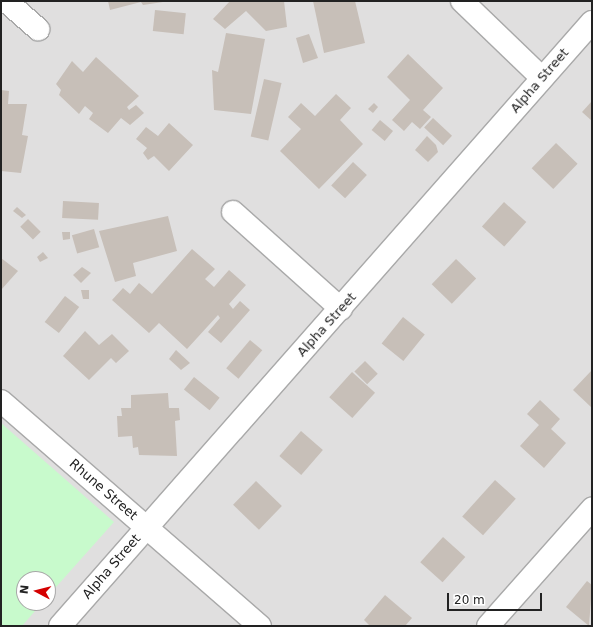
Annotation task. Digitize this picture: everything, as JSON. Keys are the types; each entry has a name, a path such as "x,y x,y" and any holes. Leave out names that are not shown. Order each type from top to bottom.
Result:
{"street":[{"path":"6,1 38,29"},
{"path":"462,1 542,78"},
{"name":"Alpha Street","path":"60,626 342,309 592,22"},
{"path":"233,212 342,309"},
{"name":"Rhune Street","path":"1,401 260,626"},
{"path":"488,626 592,509"}],"shaded area":[{"path":"1,1 592,1 592,626 1,626"}],"green space":[{"path":"1,423 114,522 56,587 56,571 16,571 16,611 35,611 22,626 1,626"}],"building":[{"path":"108,1 163,2 143,5 141,2 110,10"},
{"path":"230,1 284,1 287,27 266,31 246,11 225,29 213,19"},
{"path":"313,1 355,1 365,43 324,53"},
{"path":"155,10 186,13 184,34 153,31"},
{"path":"226,33 265,39 251,114 214,110 212,70 218,72"},
{"path":"309,34 318,58 303,63 296,38"},
{"path":"408,54 443,88 423,110 431,117 420,129 412,122 404,131 392,120 410,100 387,77"},
{"path":"96,57 139,96 127,107 129,110 136,105 144,113 130,125 121,118 108,133 89,119 93,113 85,106 79,114 59,95 61,90 56,84 72,61 83,72"},
{"path":"264,79 282,83 268,141 251,136"},
{"path":"1,90 9,91 8,104 27,104 22,135 28,136 21,173 1,171"},
{"path":"336,94 351,108 340,120 363,144 319,189 280,151 301,129 288,117 301,103 315,116"},
{"path":"592,101 592,121 582,112"},
{"path":"374,103 378,107 373,113 368,109"},
{"path":"433,118 452,136 443,145 424,128"},
{"path":"380,120 393,131 385,141 372,130"},
{"path":"169,123 193,145 169,171 154,156 148,160 143,153 147,148 136,139 146,127 158,136"},
{"path":"427,136 436,145 438,152 428,162 415,150"},
{"path":"556,143 578,164 553,189 532,168"},
{"path":"353,162 367,175 345,198 331,185"},
{"path":"63,201 99,203 98,220 62,218"},
{"path":"504,202 526,222 504,247 482,227"},
{"path":"17,207 26,215 22,218 13,211"},
{"path":"168,216 177,251 133,263 136,276 115,282 99,231"},
{"path":"28,219 41,232 33,240 20,227"},
{"path":"94,229 99,247 77,254 72,235"},
{"path":"62,232 70,232 70,239 63,240"},
{"path":"192,249 215,269 205,279 214,287 229,270 246,285 229,304 233,309 240,301 250,310 221,343 208,332 220,318 218,315 187,349 159,323 149,333 112,300 123,288 130,294 139,283 152,294"},
{"path":"43,252 48,258 40,262 37,257"},
{"path":"1,258 18,271 1,290"},
{"path":"456,259 476,278 452,304 432,284"},
{"path":"82,267 91,273 81,283 73,275"},
{"path":"81,290 89,290 89,299 83,299"},
{"path":"65,296 79,307 59,333 45,322"},
{"path":"403,317 425,335 403,361 382,343"},
{"path":"85,331 99,345 112,334 129,351 116,363 111,358 89,380 63,356"},
{"path":"250,340 262,350 238,379 226,368"},
{"path":"176,350 190,363 181,370 169,359"},
{"path":"365,361 378,374 367,384 354,372"},
{"path":"592,370 592,408 573,390"},
{"path":"352,372 375,393 352,418 329,397"},
{"path":"194,377 220,398 210,410 184,389"},
{"path":"168,393 169,408 179,408 180,420 175,421 177,456 139,455 138,447 133,448 132,436 118,437 117,416 122,416 121,408 131,408 131,395"},
{"path":"540,400 560,419 551,429 566,443 544,468 520,446 539,425 527,414"},
{"path":"301,431 323,450 301,475 279,456"},
{"path":"495,480 516,499 483,535 462,516"},
{"path":"256,481 282,506 259,530 233,505"},
{"path":"443,537 465,557 443,582 420,562"},
{"path":"587,581 592,585 589,626 566,607"},
{"path":"385,595 412,618 405,626 370,626 364,620"}]}
